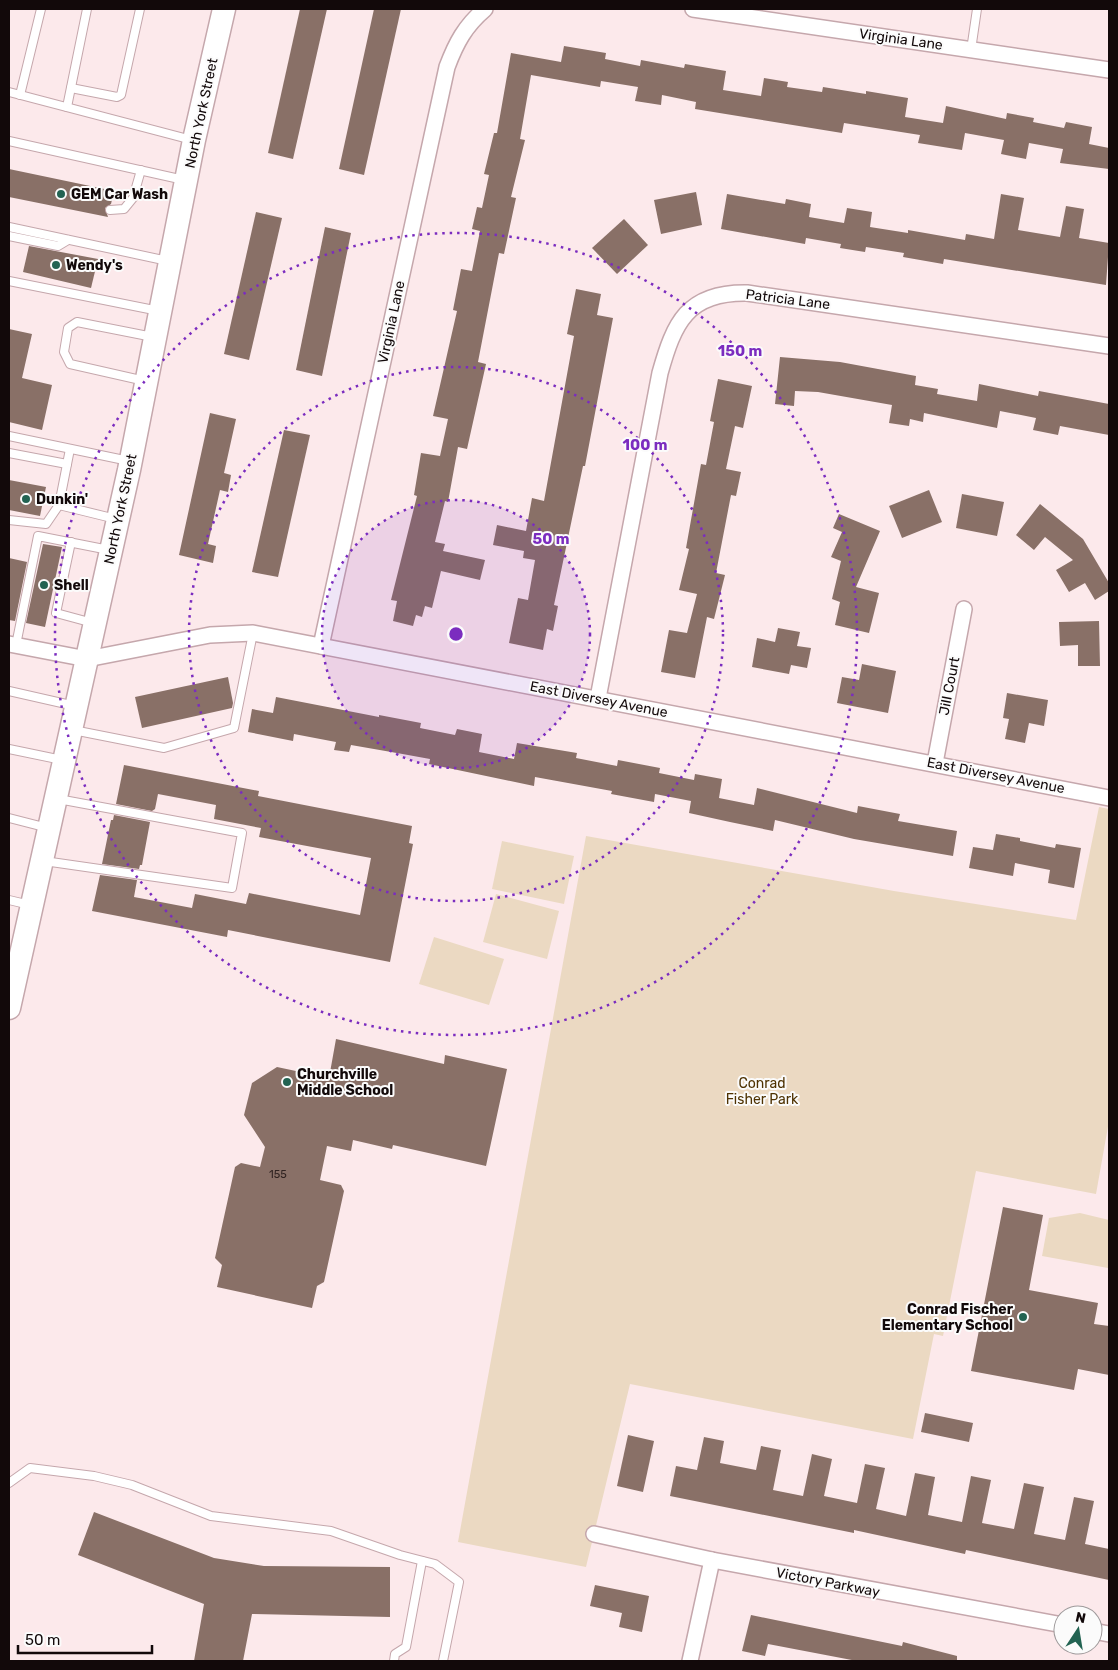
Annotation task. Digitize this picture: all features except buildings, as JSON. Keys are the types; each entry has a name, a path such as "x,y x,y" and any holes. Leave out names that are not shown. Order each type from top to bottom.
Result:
{"main road":[{"name":"North York Street","path":"9,1008 13,966 32,905 112,550 194,140 224,9"}],"street":[{"name":"Virginia Lane","path":"321,646 446,67 458,39 472,20 484,9"},
{"name":"Virginia Lane","path":"693,9 1109,70"},
{"name":"Patricia Lane","path":"598,698 660,373 676,326 686,313 697,304 731,293 746,293 1109,346"},
{"name":"Jill Court","path":"935,763 964,608"},
{"name":"East Diversey Avenue","path":"87,659 210,635 253,633 1109,798"},
{"path":"12,644 87,659"},
{"name":"Victory Parkway","path":"594,1534 712,1560 1053,1623"},
{"path":"690,1661 712,1560"}],"lane":[{"path":"20,95 41,9"},
{"path":"67,107 87,9"},
{"path":"71,88 117,97 121,95 140,9"},
{"path":"970,50 976,9"},
{"path":"9,92 194,140"},
{"path":"9,141 186,181"},
{"path":"110,210 124,209 133,198 140,170"},
{"path":"9,227 170,262"},
{"path":"9,236 58,246 68,240"},
{"path":"9,276 43,288"},
{"path":"9,281 160,312"},
{"path":"146,382 70,364 64,352 68,328 77,322 155,337"},
{"path":"9,436 131,461"},
{"path":"9,520 46,524 59,505 70,449"},
{"path":"9,453 67,464"},
{"path":"59,505 118,520"},
{"path":"12,644 38,536 112,550"},
{"path":"70,542 56,613 95,623"},
{"path":"71,730 164,748 234,728 253,633"},
{"path":"9,691 77,706"},
{"path":"9,749 64,761"},
{"path":"42,861 232,888 242,833 56,798"},
{"path":"9,818 49,828"},
{"path":"9,900 32,905"},
{"path":"9,1483 30,1468 94,1476 132,1485 211,1516 331,1530 367,1544 434,1564 459,1582 443,1661"},
{"path":"394,1661 395,1654 406,1648 422,1561"}],"green space":[{"name":"Conrad Fisher Park","path":"1099,807 1109,809 1109,1121 1096,1194 976,1171 943,1336 934,1334 913,1439 630,1384 586,1567 458,1542 586,836 894,891 1076,920"},
{"path":"502,841 574,856 564,904 492,889"},
{"path":"496,894 559,911 547,959 483,942"},
{"path":"434,937 504,959 489,1005 419,984"},
{"path":"1080,1213 1109,1220 1108,1268 1042,1256 1049,1218"}],"place":[{"name":"GEM Car Wash","path":"61,194"},
{"name":"Wendy's","path":"56,265"},
{"name":"Dunkin'","path":"26,499"},
{"name":"Shell","path":"44,585"},
{"name":"Churchville Middle School","path":"287,1082"},
{"name":"Conrad Fischer Elementary School","path":"1023,1317"}]}
